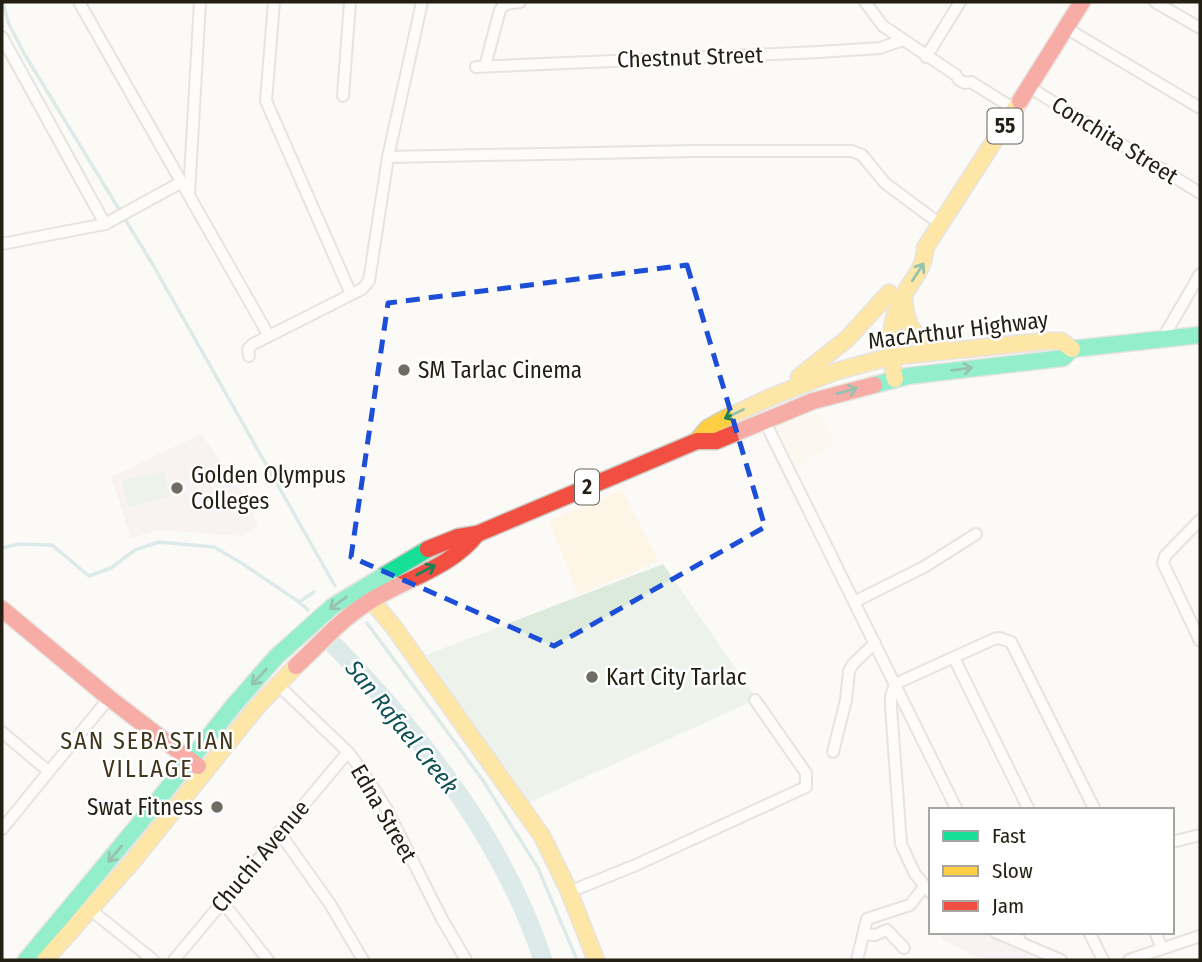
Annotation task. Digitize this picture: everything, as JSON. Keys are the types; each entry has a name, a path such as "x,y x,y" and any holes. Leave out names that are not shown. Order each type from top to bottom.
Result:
{"main road":[{"name":"55","path":"888,380 878,321 896,294 915,251 925,247 1016,110 1082,2"},
{"path":"771,397 845,343 896,294 908,329 918,339 947,351"},
{"name":"MacArthur Highway","path":"26,960 80,893 115,855 254,682 306,628 372,580 450,537 477,534 697,441 716,441 824,398 888,380 1063,358 1072,349 1200,335"},
{"name":"MacArthur Highway","path":"697,441 708,428 771,397 837,371 883,359 1062,341 1072,349"},
{"name":"MacArthur Highway","path":"45,960 91,910 256,708 278,685 344,620 371,600 451,558 477,534"},
{"path":"371,600 393,626 542,836 569,892 596,960"},
{"path":"2,609 109,698 205,772"}],"street":[{"path":"79,2 269,336"},
{"path":"189,194 200,2"},
{"path":"274,2 266,101 351,294"},
{"path":"343,96 350,2"},
{"path":"248,356 250,346 351,294 366,285 371,276 388,157 422,2"},
{"name":"Chestnut Street","path":"520,2 505,4 500,10 481,66 819,52 880,48 903,40"},
{"path":"865,2 883,26 926,57 956,75 966,75 971,82 1016,110"},
{"path":"926,57 960,2"},
{"path":"1155,2 1200,28"},
{"path":"1066,28 1200,108"},
{"path":"2,37 108,223"},
{"name":"Conchita Street","path":"1029,87 1200,193"},
{"path":"388,157 852,151 862,155 885,183 940,224"},
{"path":"2,244 108,223 180,183"},
{"path":"1162,340 1200,274"},
{"path":"764,420 956,808"},
{"path":"1200,520 1165,556 1163,563 1197,628 1200,642"},
{"path":"854,602 924,567 976,534"},
{"path":"857,960 867,919 910,905 927,890 907,859 901,844 891,708 891,695 895,684 994,639 1011,642 1094,808"},
{"path":"833,752 846,700 849,671 875,643"},
{"path":"954,658 1028,808"},
{"name":"Edna Street","path":"278,685 348,752 386,808 442,919 466,960"},
{"path":"2,829 109,698"},
{"path":"569,892 658,855 806,787 806,773 755,700"},
{"path":"2,732 48,771"},
{"name":"Chuchi Avenue","path":"174,960 348,752"},
{"path":"279,832 330,904 363,960"},
{"path":"1174,842 1200,835"},
{"path":"222,901 268,960"},
{"path":"91,910 153,960"},
{"path":"864,934 887,930 897,944 904,948"},
{"path":"1090,934 1103,960"},
{"path":"1156,934 1163,948"},
{"path":"1129,960 1200,936"},
{"path":"1019,938 1061,960"}],"highlighted area":[{"path":"687,265 765,527 554,646 351,557 388,303"}],"shaded area":[{"path":"822,411 834,445 793,469 771,428"},
{"name":"Golden Olympus Colleges","path":"201,434 247,498 258,526 243,536 158,530 131,538 111,477"},
{"path":"622,490 659,561 578,595 549,521"},
{"path":"939,934 992,934 1050,960 982,960 943,940"}],"green space":[{"path":"164,471 170,496 128,507 122,481"},
{"name":"Kart City Tarlac","path":"663,564 757,699 528,803 426,655"}],"waterway":[{"path":"3,2 8,22 25,55 153,265 335,586"},
{"path":"2,548 19,544 52,545 89,576 111,568 135,550 159,542 214,547 308,610"},
{"path":"299,602 314,592"},
{"path":"367,623 482,779 538,868 577,960"},
{"name":"San Rafael Creek","path":"334,645 398,716 457,791 506,873 543,960"}],"traffic: fast":[{"path":"874,385 908,376 1063,358 1072,349 1200,335"},
{"path":"26,960 277,656 333,606 428,549"}],"traffic: slow":[{"path":"895,379 891,334 900,303 921,266 925,248 1020,101"},
{"path":"799,377 847,339 889,293"},
{"path":"904,300 905,311 915,333 945,350"},
{"path":"697,441 708,428 771,397 837,371 889,357 1045,341 1061,341 1072,349"},
{"path":"371,600 393,626 542,836 568,889 596,960"},
{"path":"45,960 132,862 256,708 296,666"}],"traffic: jam":[{"path":"1020,101 1082,2"},
{"path":"428,549 458,537 477,534 697,441 716,441 813,401 874,385"},
{"path":"296,666 355,611 453,557 477,534"},
{"path":"2,609 109,698 198,766"}],"place":[{"name":"SM Tarlac Cinema","path":"404,370"},
{"name":"Golden Olympus Colleges","path":"177,488"},
{"name":"Kart City Tarlac","path":"592,677"},
{"name":"Swat Fitness","path":"217,807"}],"district":[{"name":"SAN SEBASTIAN VILLAGE","path":"148,755"}]}
